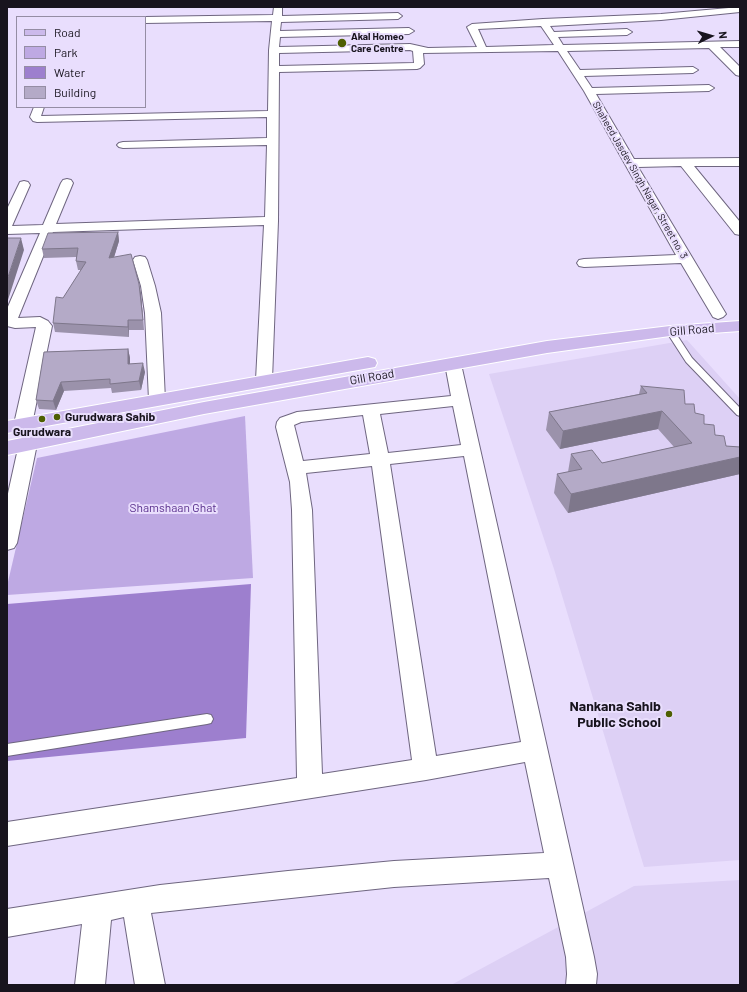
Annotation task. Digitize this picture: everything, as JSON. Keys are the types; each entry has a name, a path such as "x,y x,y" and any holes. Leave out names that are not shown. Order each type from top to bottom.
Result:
{"main road":[{"name":"Gill Road","path":"15,426 264,380 490,342 616,324 740,313"},
{"name":"Gill Road","path":"7,448 204,408 547,347 670,331 740,326"}],"street":[{"path":"652,7 685,45"},
{"path":"483,50 472,27 543,22 596,16 661,17 740,9"},
{"path":"264,380 271,221 274,50 278,15"},
{"path":"146,20 278,15 398,16"},
{"name":"Shaheed Jasdev Singh Nagar, Street no. 3","path":"543,22 578,73 718,314"},
{"path":"276,34 410,31"},
{"path":"551,35 627,32"},
{"path":"710,44 740,73"},
{"path":"274,50 410,47 425,51 740,44"},
{"path":"274,69 417,66 419,64 418,49"},
{"path":"578,73 693,70"},
{"path":"588,91 709,88"},
{"path":"39,108 35,117 37,119 273,114"},
{"path":"123,145 272,141"},
{"path":"630,164 740,162"},
{"path":"685,163 740,231"},
{"path":"15,426 44,326 40,322 15,323 11,322 10,320 67,183"},
{"path":"9,215 24,185"},
{"path":"7,230 271,221"},
{"path":"584,263 686,259"},
{"path":"140,260 152,300 155,327 157,400"},
{"path":"453,364 534,750 580,957 582,974 580,985"},
{"path":"310,787 302,510 299,482 285,427 286,422 297,417 460,400"},
{"path":"370,409 380,460 426,769"},
{"path":"7,543 28,444"},
{"path":"295,468 471,450"},
{"path":"7,834 426,769 534,750"},
{"path":"7,923 135,902 334,879 560,865"},
{"path":"135,902 150,985"},
{"path":"90,985 98,909"}],"lane":[{"path":"670,331 689,360 740,413"},
{"path":"7,750 207,720"}],"shaded area":[{"name":"Nankana Sahib Public School","path":"687,340 740,399 740,860 644,867 554,569 489,374"},
{"path":"740,880 740,985 451,985 634,886"}],"green space":[{"name":"Shamshaan Ghat","path":"245,416 253,578 7,595 7,586 37,458"}],"water":[{"path":"251,584 246,738 7,761 7,604"}],"building":[{"path":"118,232 109,258 131,254 139,284 143,320 128,320 128,327 53,323 56,297 63,298 86,262 76,261 78,248 42,249 48,233"},
{"path":"7,238 21,238 7,280"},
{"path":"128,349 128,364 143,363 139,381 110,384 110,379 61,382 53,401 36,400 44,352"},
{"path":"641,386 684,390 685,404 694,404 695,413 704,415 704,424 714,425 715,435 724,436 726,446 740,447 740,457 571,494 557,474 582,469 571,454 592,450 602,463 692,443 662,411 563,431 549,412 647,393"}],"place":[{"name":"Akal Homeo Care Centre","path":"342,43"},
{"name":"Gurudwara Sahib","path":"57,417"},
{"name":"Gurudwara","path":"42,419"},
{"name":"Nankana Sahib Public School","path":"669,714"}]}
